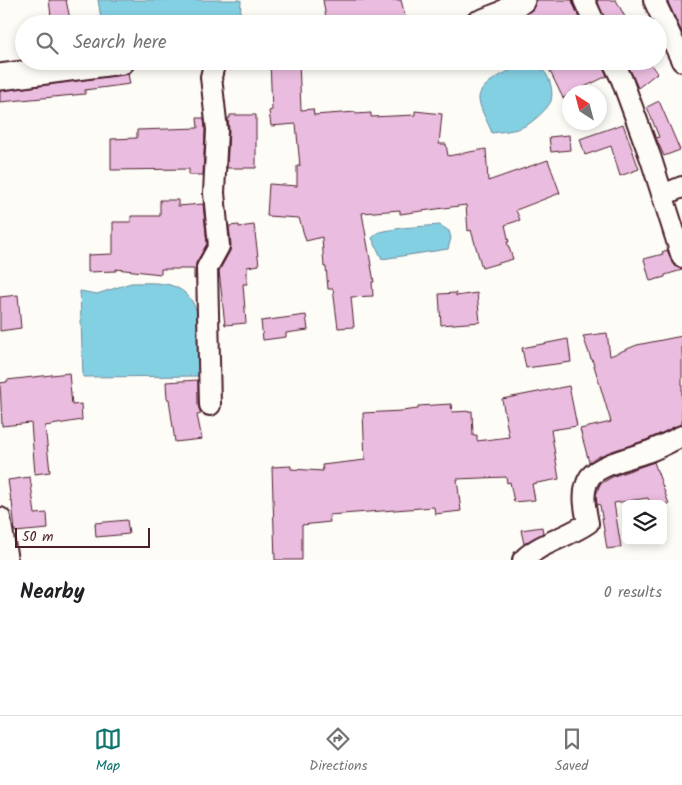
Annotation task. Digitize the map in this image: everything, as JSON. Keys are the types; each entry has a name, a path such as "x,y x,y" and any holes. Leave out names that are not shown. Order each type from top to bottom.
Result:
{"street":[{"path":"500,15 522,0"},
{"path":"584,0 592,15"},
{"path":"654,0 661,15"},
{"path":"667,28 682,61"},
{"path":"0,77 53,70"},
{"path":"210,405 208,268 219,246 214,193 217,130 211,77 213,70"},
{"path":"617,70 663,195 682,257"},
{"path":"663,195 682,187"},
{"path":"523,560 530,553 575,532 588,523 584,501 585,489 590,477 600,468 651,451 682,436"},
{"path":"0,518 7,560"}],"water":[{"path":"98,0 241,0 240,15 100,15"},
{"path":"512,70 543,70 551,86 551,101 542,113 526,126 492,133 480,104 480,93 490,82"},
{"path":"440,225 449,231 451,238 448,249 382,259 372,238 379,232"},
{"path":"131,283 170,285 182,291 191,300 200,323 200,376 83,377 80,291 97,294"}],"building":[{"path":"49,0 66,0 69,15 51,15"},
{"path":"323,0 401,0 405,15 326,15"},
{"path":"536,0 572,0 578,15 525,15 535,6"},
{"path":"597,0 616,0 624,15 603,15"},
{"path":"667,0 682,0 682,33"},
{"path":"270,70 299,70 301,110 313,109 314,115 356,112 356,114 371,113 371,117 415,115 415,111 442,114 439,144 446,144 448,156 486,149 488,181 548,160 560,193 516,210 520,220 505,225 509,242 507,242 513,259 482,268 471,230 468,231 466,205 400,214 400,210 362,213 374,282 372,282 373,296 351,297 354,327 338,328 333,289 328,289 326,267 324,267 322,237 306,241 299,218 267,216 269,184 297,186 297,166 300,166 296,124 271,126 269,111 272,110"},
{"path":"549,70 605,70 607,76 588,85 562,85 562,96"},
{"path":"630,70 655,70 657,73 638,88"},
{"path":"128,74 130,84 85,90 85,94 0,102 0,91"},
{"path":"659,101 680,150 664,156 656,138 659,137 647,107"},
{"path":"230,115 256,115 256,168 227,168 228,118 230,118"},
{"path":"197,118 204,118 203,175 189,175 189,169 111,170 111,139 137,138 137,130 198,128"},
{"path":"623,124 639,169 620,176 611,146 585,155 580,139"},
{"path":"569,135 570,150 551,152 549,137"},
{"path":"160,200 178,200 178,206 203,204 207,244 196,263 195,279 194,269 161,269 161,274 116,269 116,271 88,272 88,255 113,254 113,222 131,222 131,216 160,216"},
{"path":"239,225 239,227 254,225 259,265 247,267 247,284 243,284 246,323 225,325 219,271 230,251 229,226"},
{"path":"667,250 674,265 682,270 650,281 644,259 663,254 662,252"},
{"path":"456,293 456,296 477,293 480,322 441,325 439,294"},
{"path":"18,295 21,328 0,331 0,297"},
{"path":"306,315 308,330 286,333 286,337 263,340 261,321"},
{"path":"607,333 610,356 637,345 682,336 682,424 589,462 580,429 611,422 583,336"},
{"path":"568,339 571,362 526,368 522,348"},
{"path":"69,373 72,405 81,404 82,420 45,426 50,472 35,474 31,423 2,426 0,383 7,382 7,380"},
{"path":"198,380 198,405 201,414 197,415 202,439 175,442 169,399 167,399 166,382"},
{"path":"569,386 577,426 551,430 559,479 532,484 535,500 514,502 510,482 507,483 506,477 457,479 461,511 435,514 434,507 329,515 330,522 302,525 302,560 275,560 272,467 291,466 291,469 323,471 322,465 365,460 363,413 402,411 418,409 418,406 451,404 452,412 472,411 473,436 477,435 477,441 509,437 502,399"},
{"path":"654,462 669,504 667,504 667,500 649,500 648,498 622,500 622,502 614,503 621,547 607,549 600,505 597,504 596,495 600,484 614,476"},
{"path":"30,477 35,514 47,513 48,529 15,532 8,480"},
{"path":"127,520 129,534 96,537 95,523"},
{"path":"542,527 543,533 524,544 521,530"}]}
